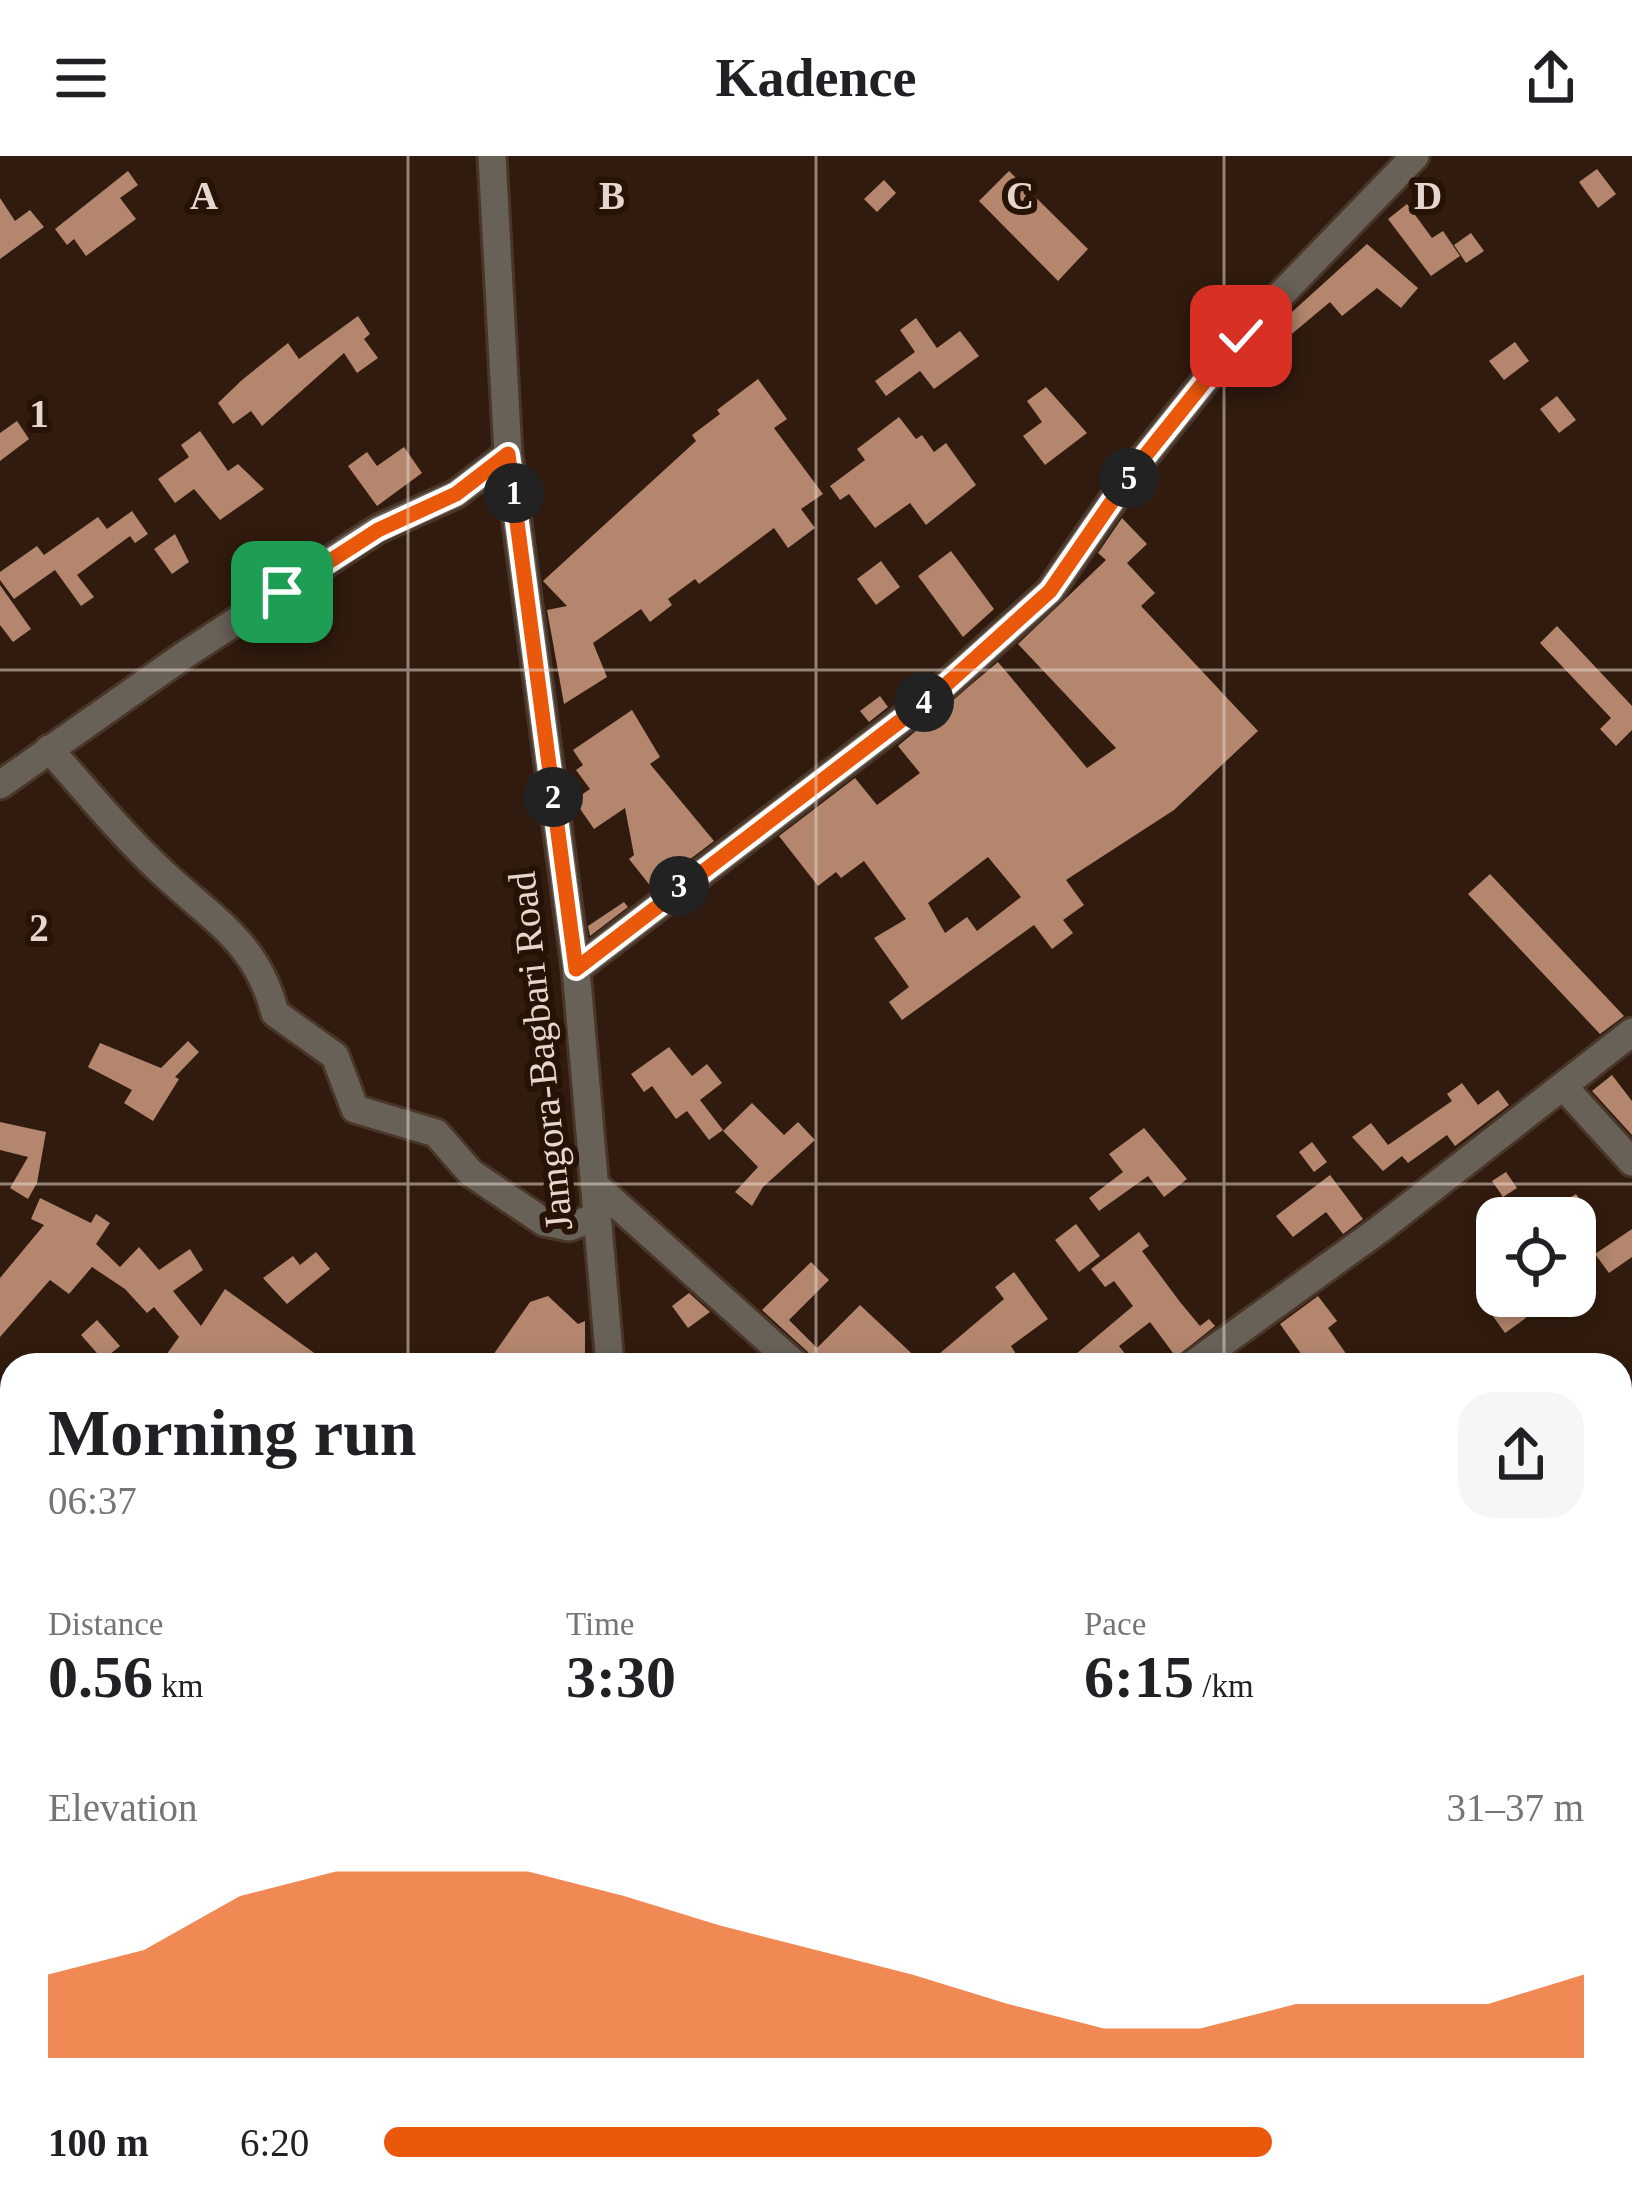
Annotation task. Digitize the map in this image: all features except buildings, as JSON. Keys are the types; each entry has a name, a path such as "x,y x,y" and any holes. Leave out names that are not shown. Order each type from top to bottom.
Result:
{"street":[{"name":"Jamgora-Bagbari Road","path":"493,156 508,454 576,969 609,1353"},
{"path":"576,969 938,692 1050,591 1133,471 1241,336 1415,156"},
{"path":"0,785 359,542 456,494 508,454"},
{"path":"49,749 160,871 233,934 269,983 275,1013 334,1056 355,1109 436,1132 471,1173 544,1222 568,1228 596,1217"},
{"path":"1208,1353 1632,1031"},
{"path":"1563,1086 1632,1162"},
{"path":"594,1184 783,1353"}],"route":[{"path":"282,592 378,530 456,494 508,454 576,969 661,899 938,692 1050,591 1133,471 1241,336"}]}
